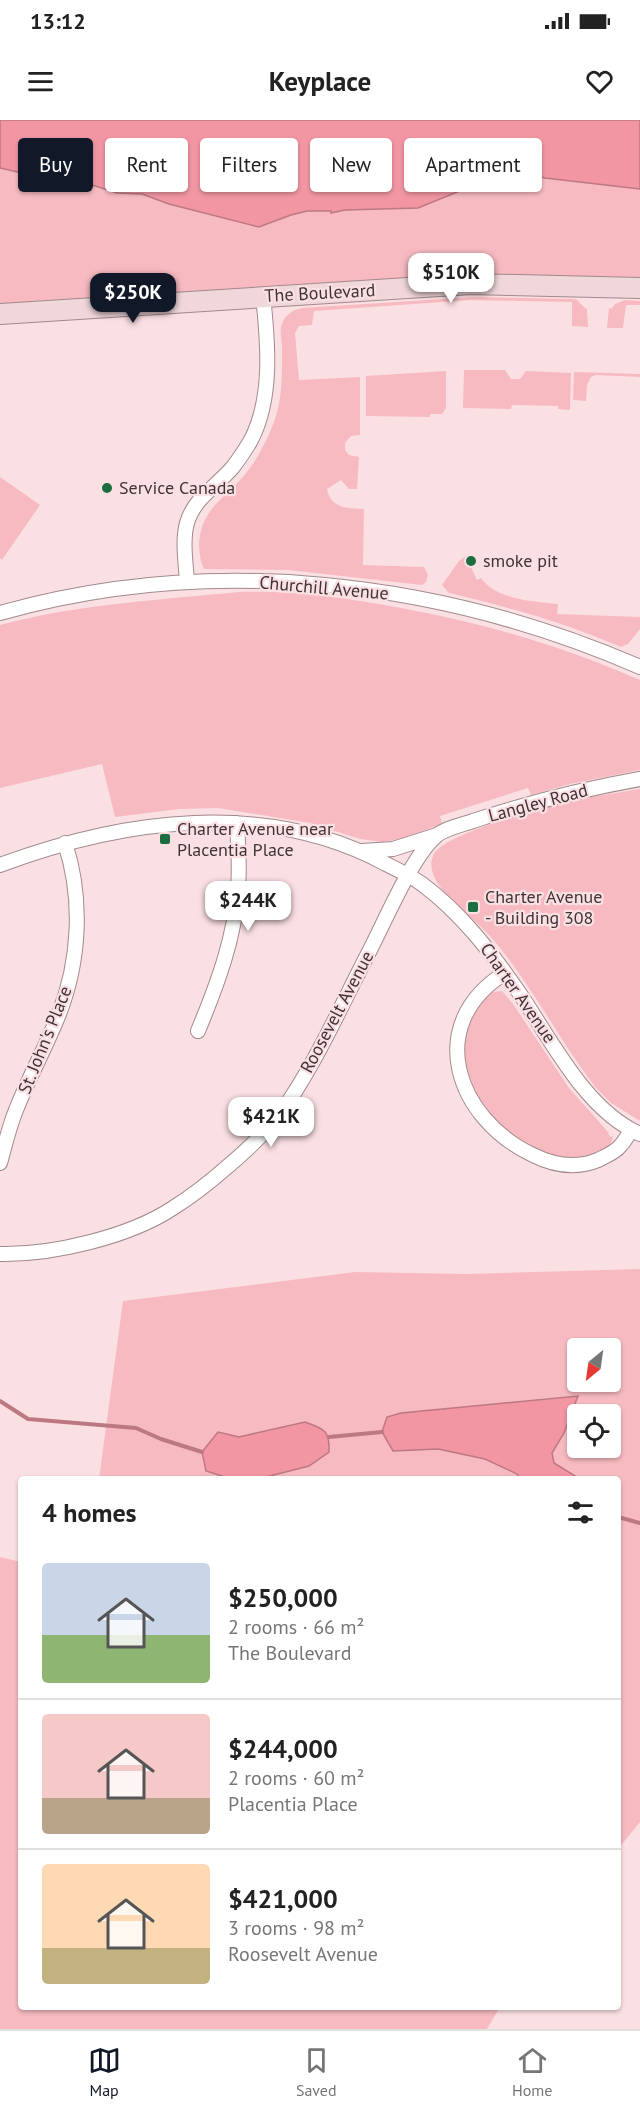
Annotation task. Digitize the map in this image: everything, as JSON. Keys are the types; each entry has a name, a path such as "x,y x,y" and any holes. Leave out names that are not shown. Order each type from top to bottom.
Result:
{"street":[{"name":"The Boulevard","path":"0,314 471,284 640,288"},
{"path":"187,582 185,539 188,519 199,500 232,467 246,448 260,412 266,389 267,369 267,334 263,296"},
{"name":"Churchill Avenue","path":"0,613 37,603 82,595 187,582 312,583 425,599 484,612 539,628 640,667"},
{"name":"Langley Road","path":"359,851 393,849 485,817 564,795 640,779"},
{"path":"198,1031 230,943 238,879 237,823"},
{"name":"Charter Avenue","path":"0,864 100,834 161,824 237,823 299,831 336,841 408,876 430,891 474,933 505,973 590,1096 603,1111 635,1132"},
{"path":"408,876 429,844 439,834"},
{"name":"St. John's Place","path":"0,1163 15,1111 59,1013 70,979 77,908 73,867 65,843"},
{"name":"Roosevelt Avenue","path":"0,1254 21,1254 75,1246 133,1228 171,1210 243,1154 269,1127 289,1101 408,876"},
{"path":"505,973 488,983 476,998 460,1029 457,1046 461,1077 476,1110 506,1140 522,1150 540,1159 570,1166 585,1165 608,1155 635,1132"}],"shaded area":[{"path":"0,120 640,120 640,278 463,275 0,305"},
{"path":"0,120 640,120 640,189 542,177 542,138 404,138 404,192 457,192 418,208 345,210 331,213 331,211 307,211 259,227 169,204 142,194 114,192 188,192 188,138 105,138 105,189 93,185 93,138 18,138 18,172 0,168"},
{"path":"474,297 576,299 587,309 588,327 572,326 572,302 471,300 314,311 312,325 299,326 295,333 299,380 360,377 360,435 351,436 345,443 345,450 349,455 359,457 357,489 349,489 341,480 327,489 329,496 336,504 346,508 364,509 363,565 424,567 428,575 426,582 422,585 288,570 204,569 199,547 204,523 215,505 250,468 274,422 280,401 282,380 281,330 287,316 302,308"},
{"path":"625,300 640,301 640,305 626,305 623,328 607,328 609,308"},
{"path":"464,370 505,370 511,379 520,379 526,371 571,373 570,410 558,409 558,406 512,405 511,409 463,408"},
{"path":"446,371 446,408 442,414 430,414 430,417 366,416 366,376"},
{"path":"574,372 640,374 640,377 596,375 591,377 587,385 586,401 573,400"},
{"path":"0,477 40,505 2,560 0,558"},
{"path":"466,556 477,580 481,578 496,591 516,598 558,604 557,614 640,617 640,629 628,644 621,647 536,616 449,593 442,585 459,561"},
{"path":"239,592 280,592 320,596 432,614 552,646 640,680 640,770 570,784 531,795 528,788 440,816 442,824 402,839 383,842 360,839 310,823 218,808 179,809 115,817 102,764 0,788 0,625 89,607"},
{"path":"640,789 640,1121 611,1103 596,1088 518,971 489,935 440,887 431,865 434,854 441,847 454,839 489,825 565,802"},
{"path":"502,991 569,1088 610,1137 613,1136 611,1144 605,1150 579,1160 557,1160 523,1144 491,1120 466,1078 462,1047 467,1024 485,996"},
{"path":"640,1269 640,1822 621,1845 621,1476 99,1476 123,1301 355,1272 467,1274"},
{"path":"578,1396 575,1404 567,1404 567,1425 552,1453 554,1463 575,1476 519,1476 485,1459 438,1449 393,1451 382,1432 387,1417 401,1413"},
{"path":"305,1422 324,1431 328,1439 329,1452 309,1466 270,1476 222,1476 206,1471 202,1452 218,1432 239,1437"},
{"path":"0,1557 18,1561 18,2010 498,2010 487,2029 0,2029"}],"waterway":[{"path":"0,1401 28,1419 136,1428 202,1452"},
{"path":"329,1437 382,1432"},
{"path":"621,1518 640,1523"}],"place":[{"name":"Service Canada","path":"107,488"},
{"name":"smoke pit","path":"471,561"},
{"name":"Charter Avenue near Placentia Place","path":"165,839"},
{"name":"Charter Avenue - Building 308","path":"473,907"}]}
